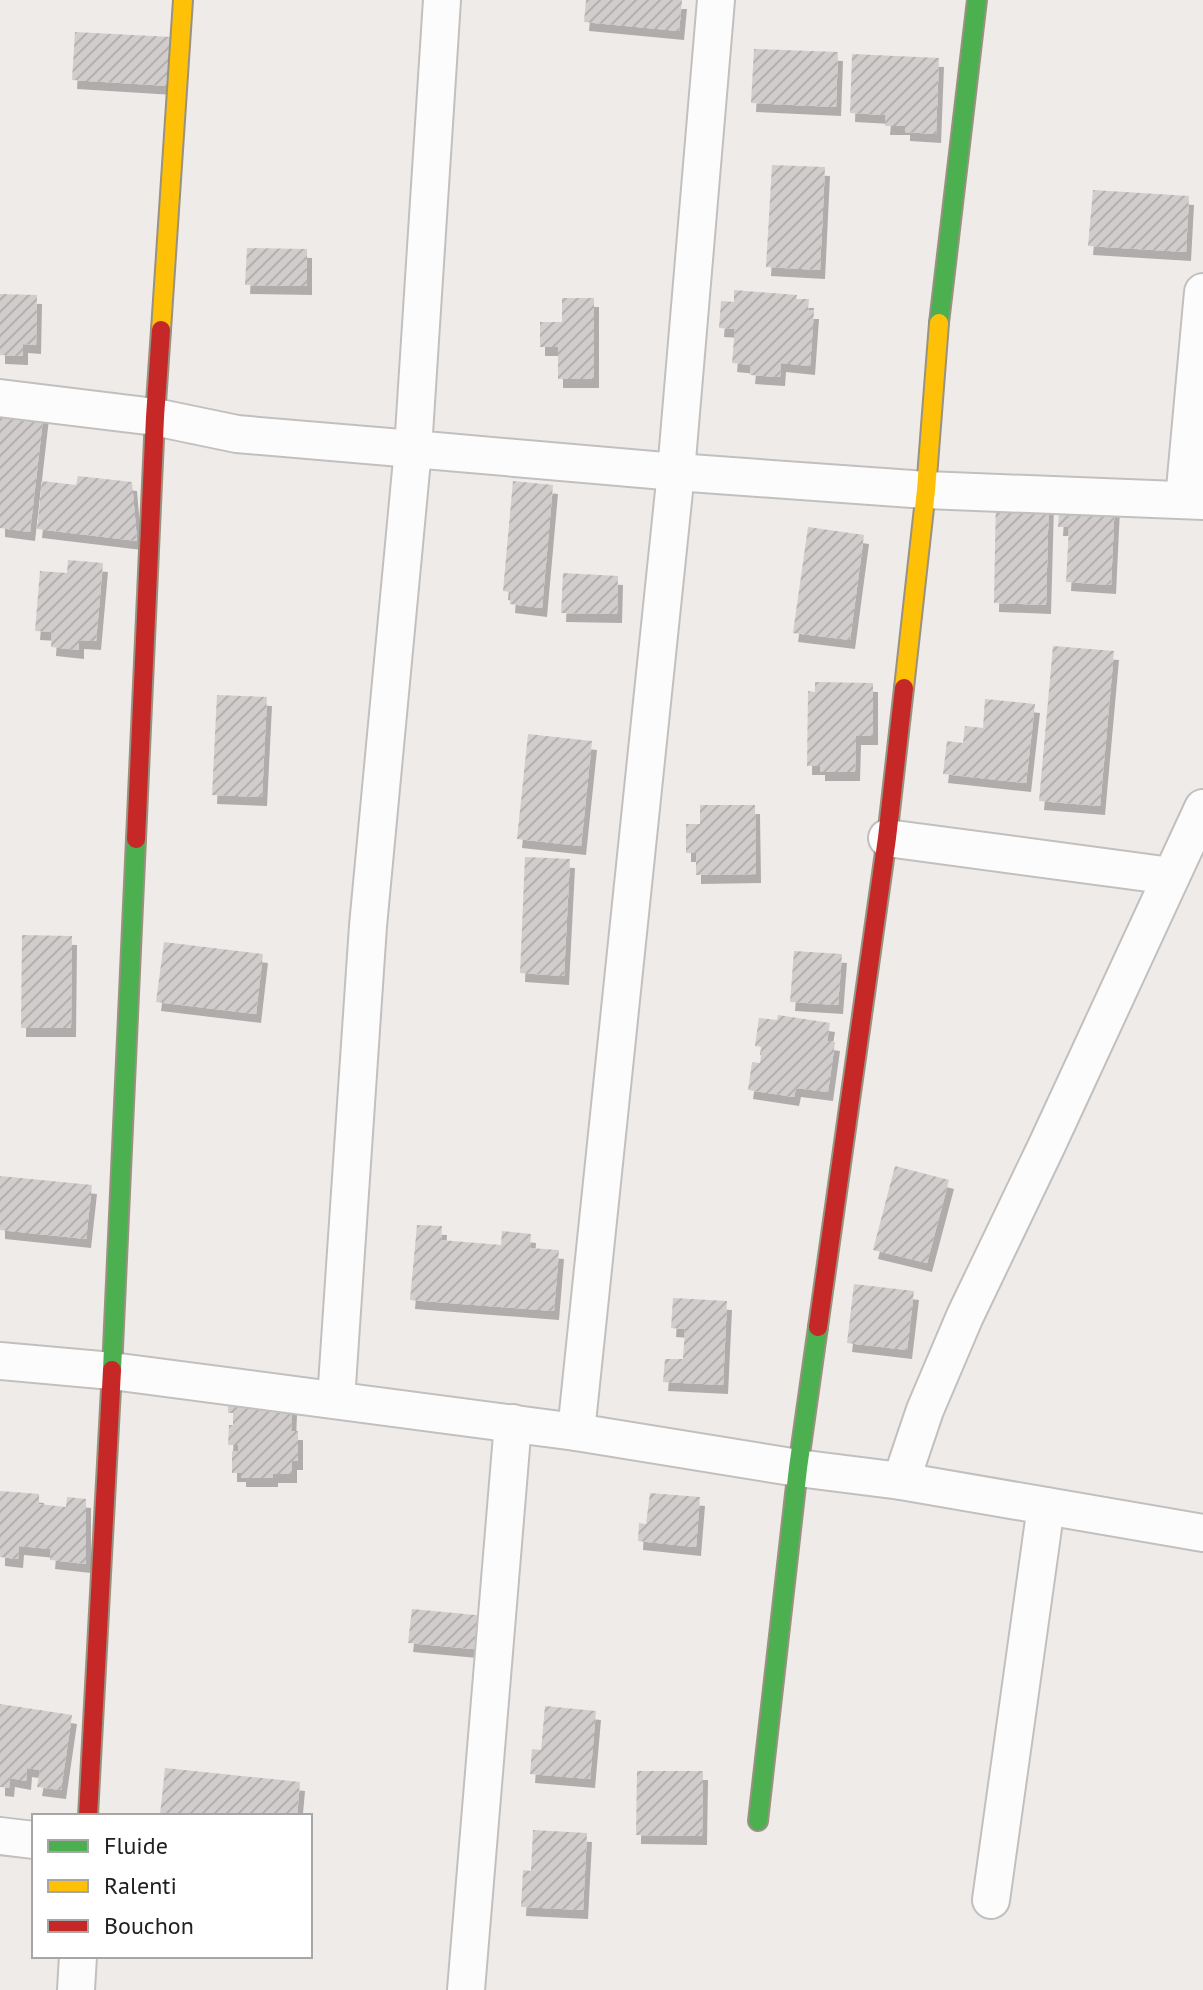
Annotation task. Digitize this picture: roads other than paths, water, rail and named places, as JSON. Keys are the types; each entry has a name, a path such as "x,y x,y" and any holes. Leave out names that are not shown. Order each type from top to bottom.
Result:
{"street":[{"path":"88,1814 112,1371 155,417 183,0"},
{"path":"336,1400 368,926 413,449 442,0"},
{"path":"576,1432 676,472 716,0"},
{"path":"758,1821 798,1468 887,838 926,490 936,348 977,0"},
{"path":"0,398 155,417 237,434 676,472 926,490 1194,500 1203,292"},
{"path":"901,1481 925,1410 965,1316 1203,808"},
{"path":"887,838 1171,876"},
{"path":"0,1361 112,1371 576,1432 798,1468 901,1481 1203,1533"},
{"path":"466,1990 513,1423"},
{"path":"991,1900 1046,1506"},
{"path":"0,1836 32,1840"},
{"path":"76,1990 78,1958"}]}
